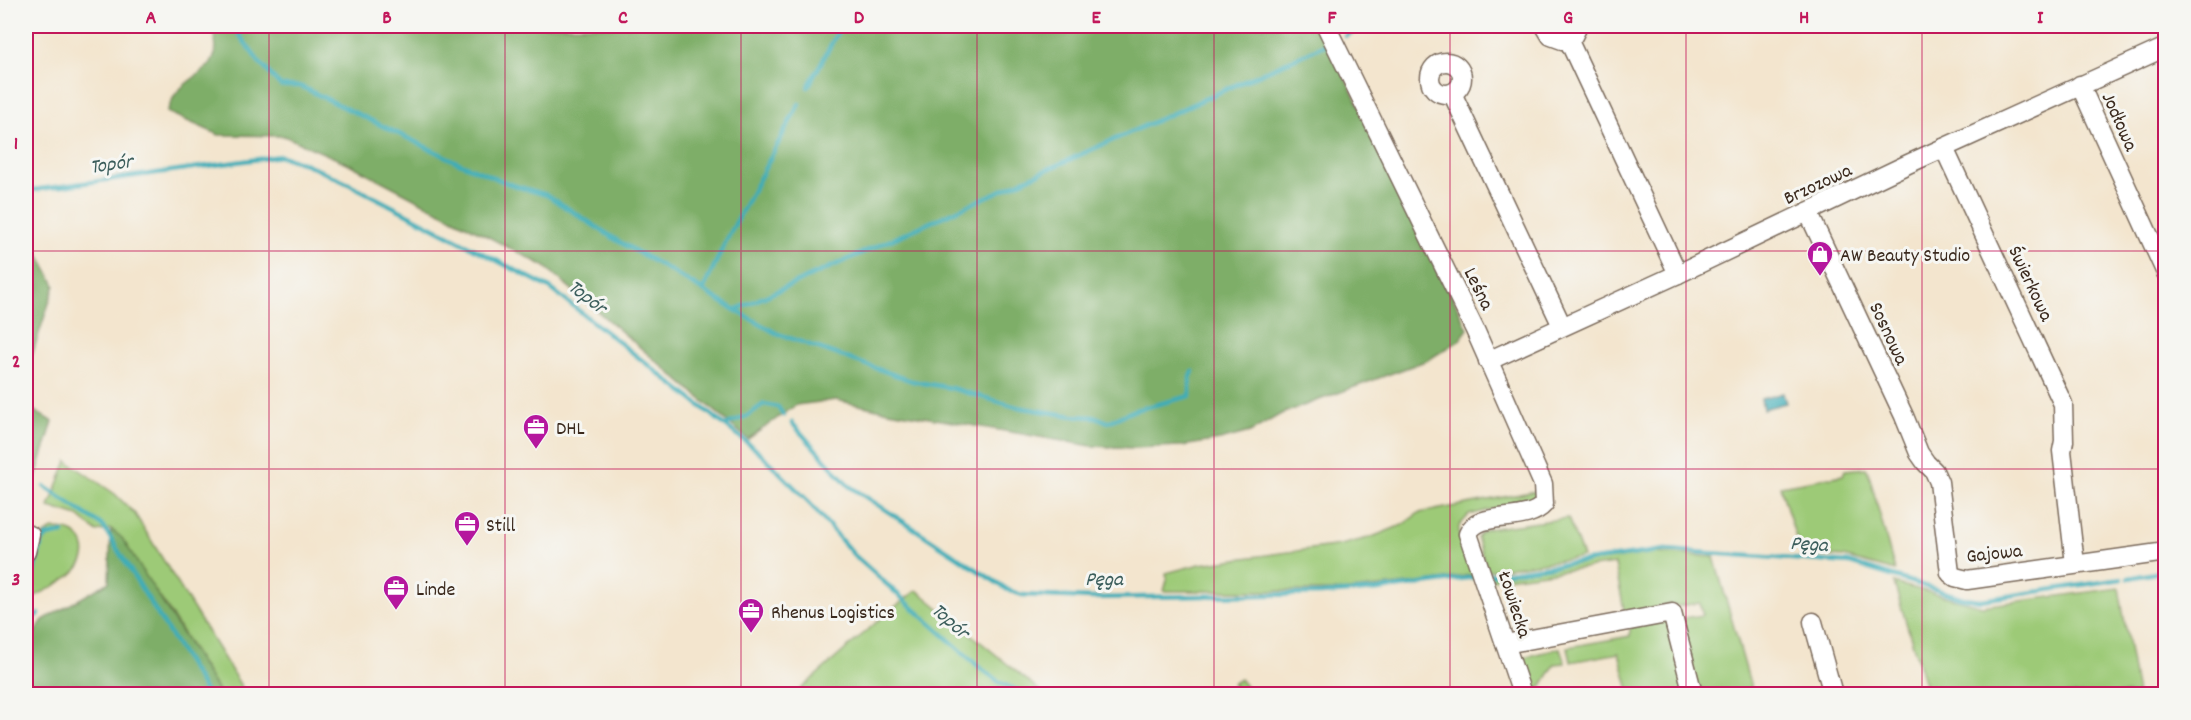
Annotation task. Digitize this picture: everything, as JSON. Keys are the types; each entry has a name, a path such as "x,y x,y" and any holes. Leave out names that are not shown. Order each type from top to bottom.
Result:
{"street":[{"name":"Leśna","path":"1326,26 1470,319 1543,484 1544,504 1531,514 1485,521 1471,528"},
{"path":"1545,26 1551,36 1562,40 1573,32 1678,274"},
{"name":"Brzozowa","path":"1488,361 2166,47"},
{"name":"Jodłowa","path":"2080,85 2166,273"},
{"path":"1452,93 1562,326"},
{"name":"Świerkowa","path":"1944,148 2063,404 2062,451 2075,564"},
{"name":"Sosnowa","path":"1808,212 1904,416 1919,453 1934,471"},
{"name":"Gajowa","path":"1934,471 1939,482 1948,567 1955,577 1967,580 2166,552"},
{"name":"Łowiecka","path":"1471,528 1469,540 1484,577 1522,694"},
{"path":"1505,644 1672,613 1693,694"},
{"path":"1813,622 1833,694"}],"green space":[{"path":"211,26 1320,26 1468,329 1459,341 1428,360 1281,414 1250,432 1182,446 1132,448 1091,446 836,400 796,405 748,439 544,266 351,165 284,136 219,135 167,112 176,93 213,59 216,50"},
{"path":"26,230 55,285 26,373"},
{"path":"26,406 53,422 26,507"},
{"path":"67,461 115,494 135,514 246,694 220,694 166,606 111,529 97,532 78,516 49,507"},
{"path":"1866,468 1895,571 1844,557 1801,554 1780,486 1843,475 1845,470"},
{"path":"1536,491 1535,496 1524,508 1498,508 1469,515 1459,526 1462,545 1476,574 1427,582 1340,591 1164,591 1166,573 1200,564 1341,545 1372,537 1402,525 1419,513"},
{"path":"1568,518 1583,557 1487,571 1477,537 1481,532 1487,529"},
{"path":"53,529 69,531 79,538 85,552 82,562 67,578 26,601 28,571 34,550 45,534"},
{"path":"111,529 122,538 220,694 26,694 26,645 43,620 109,582"},
{"path":"1655,553 1714,557 1753,694 1615,694 1629,690 1619,653 1571,662 1568,647 1630,636 1630,627 1703,615 1700,603 1678,606 1669,604 1625,615 1615,564 1491,580 1491,576"},
{"path":"1894,583 1982,606 2119,588 2137,694 1928,694"},
{"path":"917,590 1044,694 795,694 888,612"},
{"path":"1560,648 1565,663 1555,664 1541,687 1530,692 1520,665 1525,657"},
{"path":"1240,679 1252,694 1241,694 1232,684"}],"water":[{"path":"1783,393 1786,403 1763,409 1761,399"}],"waterway":[{"path":"233,26 259,62 281,86 300,86 459,163 512,185 547,195 618,241 776,333 912,381 951,388 1017,407 1073,416 1096,417 1108,422 1135,410 1190,396 1190,378 1193,371"},
{"path":"808,87 841,26"},
{"path":"1345,36 1368,26"},
{"path":"735,310 1329,43"},
{"path":"703,290 725,243 799,104"},
{"name":"Topór","path":"26,191 281,156 306,164 353,186 550,288 759,452 805,498 854,555 978,666 999,682 1025,694"},
{"name":"Pęga","path":"725,425 747,416 764,404 778,407 783,415"},
{"name":"Pęga","path":"792,423 849,486 1008,590 1022,595 1091,598 1321,594 1378,590 1475,577"},
{"path":"26,474 32,478"},
{"path":"45,487 103,526 207,694"},
{"path":"27,595 42,542 47,536 63,533"},
{"name":"Pęga","path":"1488,575 1665,550 1850,563 1963,598 1981,600 2122,579"},
{"name":"Pęga","path":"2129,578 2166,571"},
{"path":"26,621 39,614"}],"place":[{"name":"AW Beauty Studio","path":"1820,277"},
{"name":"DHL","path":"536,450"},
{"name":"Still","path":"467,547"},
{"name":"Linde","path":"396,611"},
{"name":"Rhenus Logistics","path":"751,634"}]}
